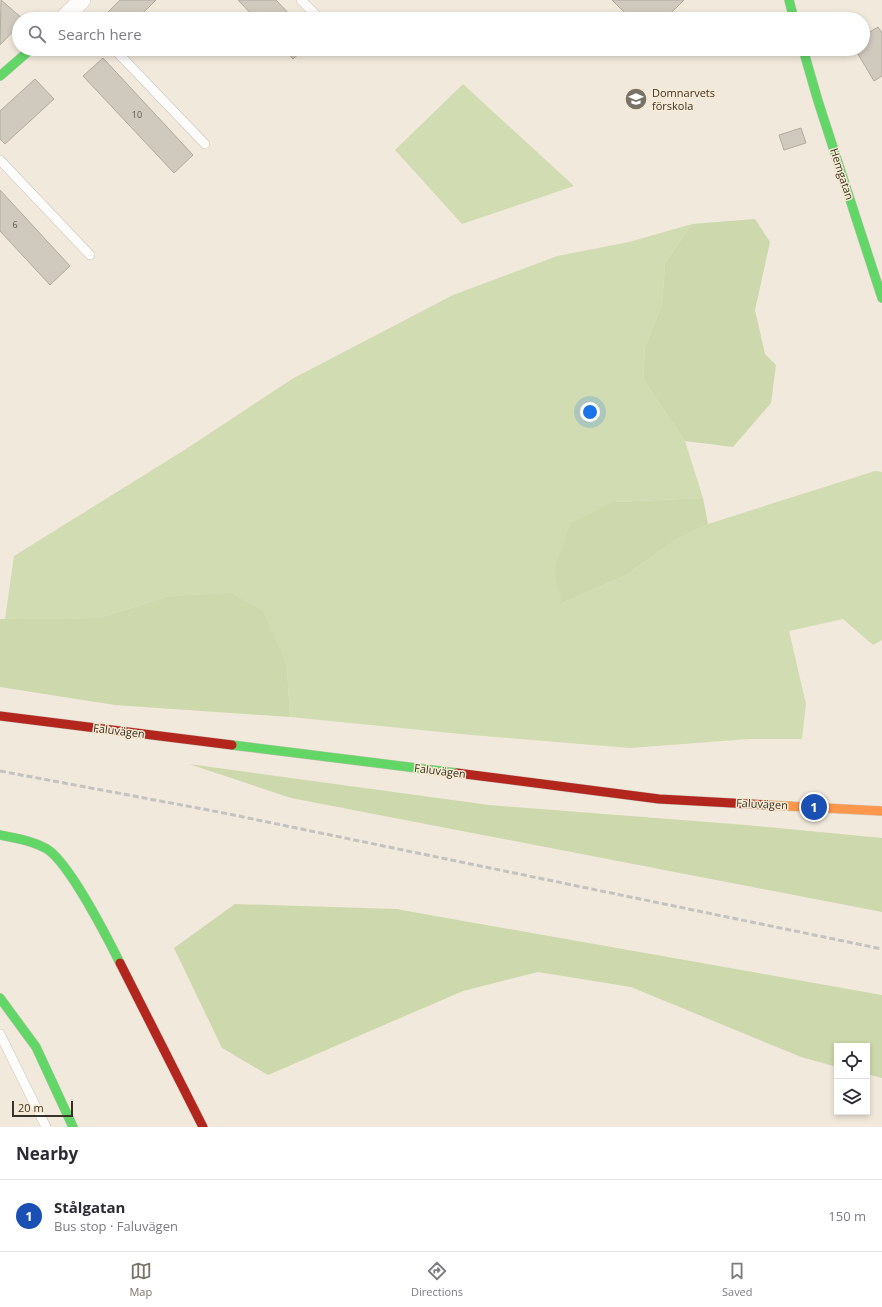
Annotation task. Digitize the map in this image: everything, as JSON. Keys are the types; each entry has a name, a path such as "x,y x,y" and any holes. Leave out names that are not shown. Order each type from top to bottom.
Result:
{"street":[{"path":"69,12 82,0"},
{"path":"789,0 792,12"},
{"path":"0,76 23,56"},
{"name":"Hemgatan","path":"805,56 818,101 882,298"},
{"name":"Faluvägen","path":"0,716 659,799 882,811"},
{"path":"0,835 21,839 36,844 48,850 61,861 106,936 203,1127"},
{"path":"0,998 36,1047 73,1127"}],"lane":[{"path":"301,0 313,12"},
{"path":"121,56 205,144"},
{"path":"0,160 90,255"},
{"path":"0,1034 46,1127"}],"green space":[{"path":"463,84 574,186 462,224 395,150"},
{"path":"755,219 770,242 755,310 765,354 776,365 771,403 733,447 685,441 643,379 645,347 662,304 665,263 692,224"},
{"path":"692,224 665,263 662,304 645,347 643,379 685,441 703,498 615,502 562,603 626,575 674,541 708,524 875,471 882,472 882,640 873,645 843,619 789,631 806,704 802,739 749,739 630,748 471,735 290,717 287,667 166,597 99,618 5,619 14,556 186,449 292,379 453,295 557,256 629,242"},
{"path":"703,498 708,524 674,541 626,575 562,603 554,570 571,523 615,502"},
{"path":"230,593 263,611 287,667 290,717 115,705 0,687 0,619 99,618 166,597"},
{"path":"189,764 489,805 746,825 882,838 882,912 291,798"},
{"path":"235,904 396,909 882,995 882,1078 870,1075 870,1043 834,1043 834,1066 801,1057 631,987 538,972 463,991 268,1075 222,1048 174,948"}],"building":[{"path":"1,0 15,12 12,12 12,32 0,45"},
{"path":"120,0 156,0 144,12 108,12"},
{"path":"238,0 276,0 287,12 249,12"},
{"path":"612,0 684,0 672,12 624,12"},
{"path":"878,27 882,33 882,76 874,81 859,56 870,56 870,32"},
{"path":"103,58 193,155 174,173 83,76"},
{"path":"35,79 54,99 5,144 0,139 0,111"},
{"path":"801,128 806,143 784,150 779,135"},
{"path":"0,190 70,266 50,285 0,231"}],"railway":[{"path":"0,771 219,812 882,949"}],"traffic: fast":[{"path":"789,0 792,12"},
{"path":"0,76 23,56"},
{"path":"805,56 818,101 882,298"},
{"path":"232,745 457,773"},
{"path":"0,835 36,844 47,849 56,857 66,869 87,902 120,963"},
{"path":"0,998 36,1047 73,1127"}],"traffic: slow":[{"path":"767,805 882,811"}],"traffic: jam":[{"path":"0,716 232,745"},
{"path":"457,773 659,799 767,805"},
{"path":"120,963 203,1127"}],"place":[{"name":"Domnarvets förskola","path":"636,99"},
{"name":"Stålgatan","path":"814,807"}]}
